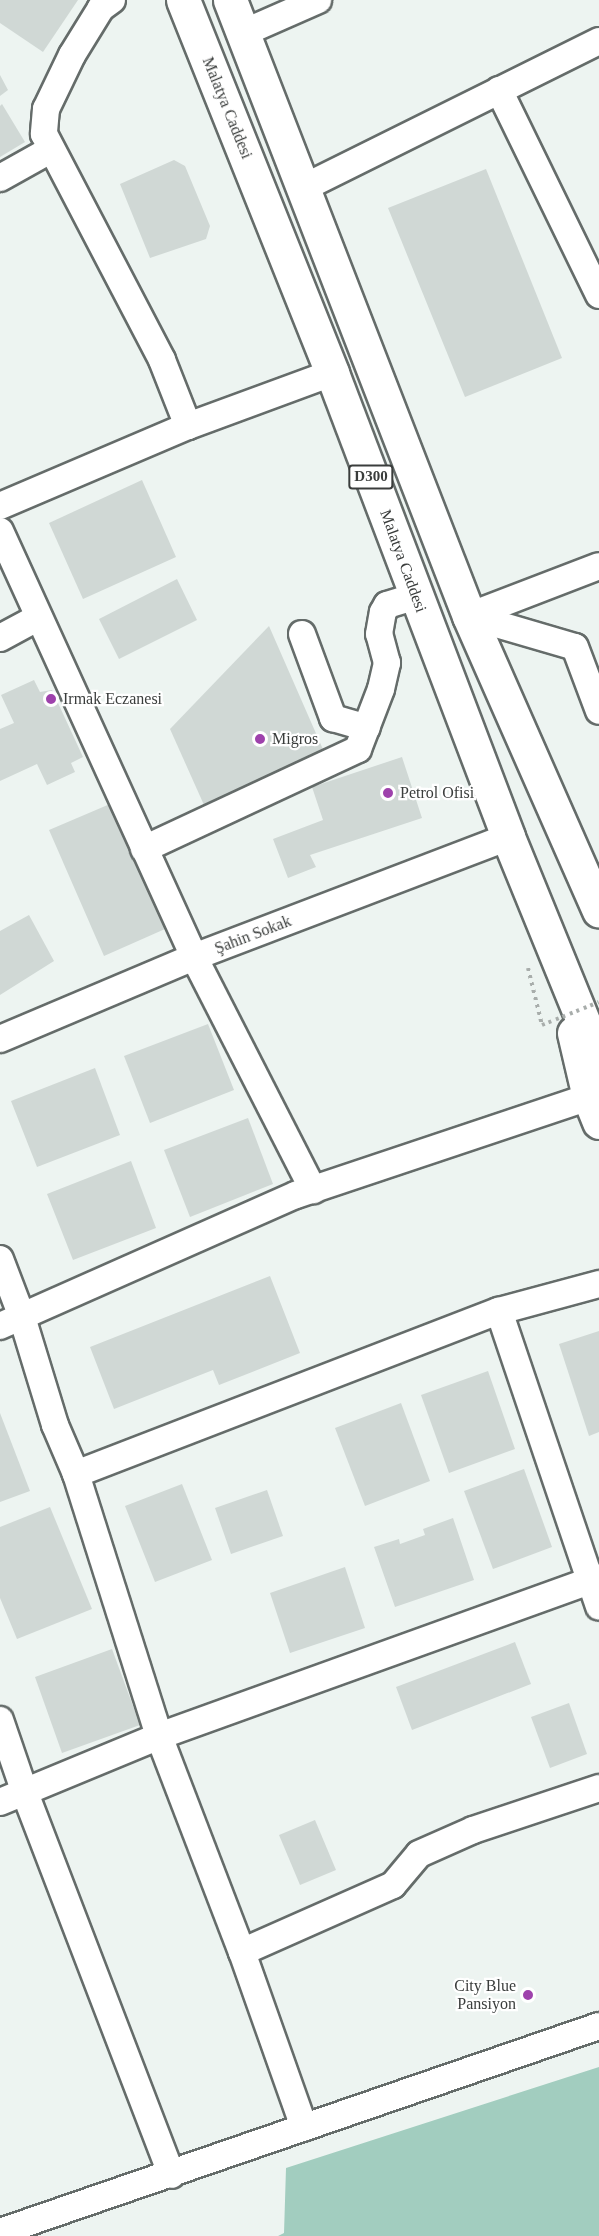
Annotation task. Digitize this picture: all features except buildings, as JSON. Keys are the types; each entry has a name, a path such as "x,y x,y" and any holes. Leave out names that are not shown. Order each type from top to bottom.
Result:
{"highway":[{"name":"Malatya Caddesi","path":"183,0 332,374 508,837 556,955"},
{"name":"D300","path":"230,0 301,189 469,616 599,910"},
{"name":"D300","path":"556,955 594,1109"},
{"path":"556,955 599,1060"}],"street":[{"path":"112,0 101,8 89,26 46,109 44,134 50,150 162,360 188,426"},
{"path":"243,33 318,0"},
{"path":"301,189 599,41"},
{"path":"499,90 599,295"},
{"path":"0,178 50,150"},
{"path":"0,506 188,426 332,374"},
{"path":"0,531 194,957 313,1190"},
{"path":"469,616 599,566"},
{"path":"144,849 358,748 381,689 387,663 379,634 383,612 387,605 416,596"},
{"path":"0,638 39,616"},
{"path":"469,616 575,647 599,711"},
{"path":"302,634 333,718 367,728"},
{"name":"Şahin Sokak","path":"0,1039 194,957 508,837"},
{"path":"11,1322 313,1190 594,1109"},
{"path":"0,1259 11,1322 76,1474 159,1736 242,1952 304,2127"},
{"path":"76,1474 499,1311 599,1284"},
{"path":"499,1311 594,1580 599,1607"},
{"path":"0,1802 159,1736 594,1580"},
{"path":"0,1720 25,1793 172,2175"},
{"path":"242,1952 393,1885 419,1854 473,1830 599,1788"},
{"path":"0,2232 172,2175 304,2127 599,2026"}],"path":[{"path":"542,1025 599,1002"}],"green space":[{"path":"599,2067 599,2236 278,2236 284,2233 286,2168"}],"place":[{"name":"Irmak Eczanesi","path":"51,699"},
{"name":"Migros","path":"260,739"},
{"name":"Petrol Ofisi","path":"388,793"},
{"name":"City Blue Pansiyon","path":"528,1995"}]}
